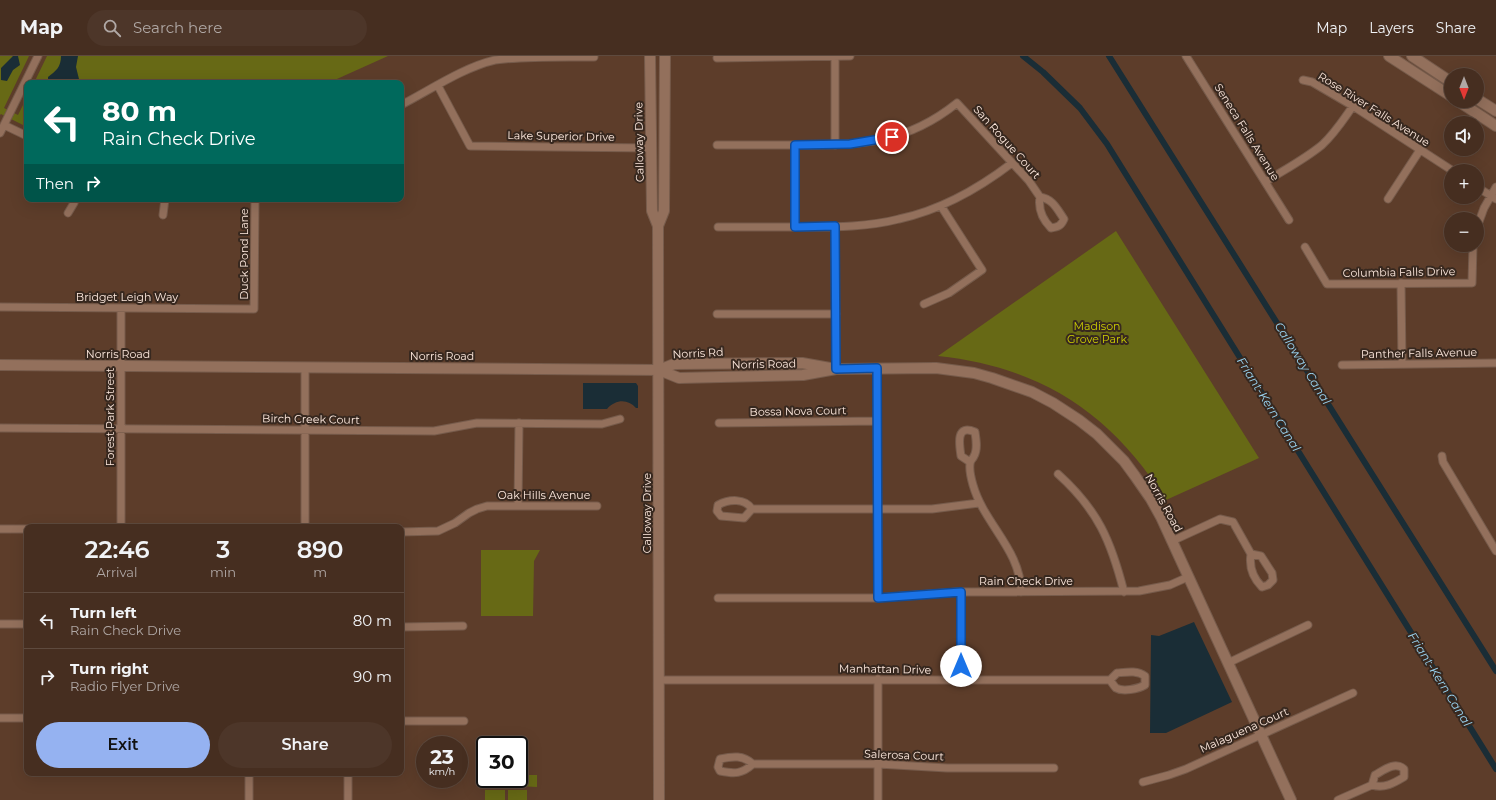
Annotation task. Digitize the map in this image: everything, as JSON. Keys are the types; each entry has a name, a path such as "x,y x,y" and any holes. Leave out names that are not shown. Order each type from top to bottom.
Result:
{"street":[{"path":"26,80 38,56"},
{"name":"Calloway Drive","path":"650,56 652,211 658,226 659,800"},
{"name":"Calloway Drive","path":"658,226 664,211 665,56"},
{"path":"717,145 835,145 835,56"},
{"path":"717,58 850,56"},
{"name":"Seneca Falls Avenue","path":"1187,56 1289,220"},
{"path":"1389,56 1444,91"},
{"path":"1412,56 1444,77"},
{"path":"404,103 469,69 482,64 511,57 594,57"},
{"name":"Rose River Falls Avenue","path":"1303,80 1312,82 1353,106 1444,165"},
{"path":"0,133 24,84"},
{"name":"Lake Superior Drive","path":"438,86 470,146 651,148"},
{"name":"San Rogue Court","path":"835,145 863,143 892,137 925,124 957,103 1029,181 1040,197"},
{"path":"1484,104 1496,112"},
{"path":"1265,182 1312,153 1323,144 1340,125 1353,106"},
{"path":"1469,108 1496,126"},
{"path":"4,125 24,135"},
{"path":"795,145 795,227"},
{"path":"651,148 657,157 658,194 664,205"},
{"path":"1388,199 1420,150"},
{"path":"718,227 835,226 876,224 899,220 941,206 979,186 1012,163"},
{"path":"1482,212 1493,197 1496,187"},
{"path":"1484,191 1493,197"},
{"path":"68,212 74,202"},
{"path":"163,216 165,202"},
{"name":"Duck Pond Lane","path":"254,309 255,202"},
{"path":"924,304 949,293 982,270 941,206"},
{"path":"835,226 836,369"},
{"name":"Columbia Falls Drive","path":"1304,247 1327,284 1472,282 1473,252"},
{"path":"1401,283 1402,364"},
{"name":"Bridget Leigh Way","path":"0,307 254,309"},
{"name":"Forest Park Street","path":"121,308 121,524"},
{"path":"717,314 836,314"},
{"name":"Norris Rd","path":"659,370 674,364 734,363 802,363 836,369"},
{"name":"Panther Falls Avenue","path":"1342,364 1496,363"},
{"name":"Norris Road","path":"0,365 659,370 678,378 803,375 836,369 936,368 974,373 1014,385 1053,403 1097,434 1124,461 1151,499 1172,541 1291,800"},
{"path":"305,367 305,524"},
{"path":"877,368 878,598"},
{"name":"Birch Creek Court","path":"1,428 434,431 477,423 602,424 620,419"},
{"name":"Bossa Nova Court","path":"719,423 877,421"},
{"path":"518,506 519,423"},
{"path":"1442,456 1443,462 1495,548"},
{"path":"970,462 970,473 979,503 1014,558 1020,579 1021,592"},
{"path":"1058,474 1081,496 1099,522 1112,550 1124,592"},
{"path":"752,509 932,509 979,503"},
{"name":"Oak Hills Avenue","path":"404,532 438,530 455,523 477,509 492,506 596,506"},
{"path":"1172,541 1220,519 1233,522 1251,554"},
{"path":"0,529 24,529"},
{"name":"Rain Check Drive","path":"718,598 878,598 961,592 1124,592 1155,589 1170,585 1188,577"},
{"path":"961,592 961,681"},
{"path":"0,624 24,624"},
{"path":"1228,664 1308,625"},
{"path":"404,627 463,626"},
{"name":"Manhattan Drive","path":"659,680 1110,680 1117,673 1140,672 1145,676 1146,681 1145,685 1139,689 1120,689 1115,687 1110,680"},
{"path":"878,679 878,800"},
{"name":"Malaguena Court","path":"1143,782 1186,769 1353,693"},
{"path":"0,718 24,718"},
{"path":"404,721 464,721"},
{"name":"Salerosa Court","path":"753,764 878,764 947,768 1054,768"},
{"path":"249,776 249,800"},
{"path":"348,776 348,800"},
{"path":"1338,800 1372,785"}],"green space":[{"path":"0,56 29,56 4,108 18,115 24,103 24,126 1,114 0,115"},
{"path":"47,56 388,56 335,80 35,80"},
{"name":"Madison Grove Park","path":"1116,231 1259,458 1166,500 1145,469 1122,442 1097,419 1070,400 1041,383 1009,371 975,362 938,356"},
{"path":"481,550 540,550 534,561 533,616 481,616"},
{"path":"528,775 537,775 537,787 528,787"},
{"path":"485,790 505,790 505,800 485,800"},
{"path":"508,790 527,790 527,800 508,800"}],"water":[{"path":"13,56 18,56 20,65 13,70 7,81 1,80 1,68"},
{"path":"61,56 78,56 76,67 79,80 48,80 48,77 58,68"},
{"path":"583,383 636,383 638,386 638,408 622,401 614,403 607,409 583,409"},
{"path":"1194,622 1232,702 1166,733 1150,733 1151,635 1159,636"}],"waterway":[{"name":"Friant-Kern Canal","path":"1023,56 1043,72 1080,108 1107,144 1496,769"},
{"name":"Calloway Canal","path":"1109,56 1496,671"}],"route":[{"path":"892,137 863,143 795,145 795,227 835,226 836,369 877,368 878,598 961,592 961,666"}]}
